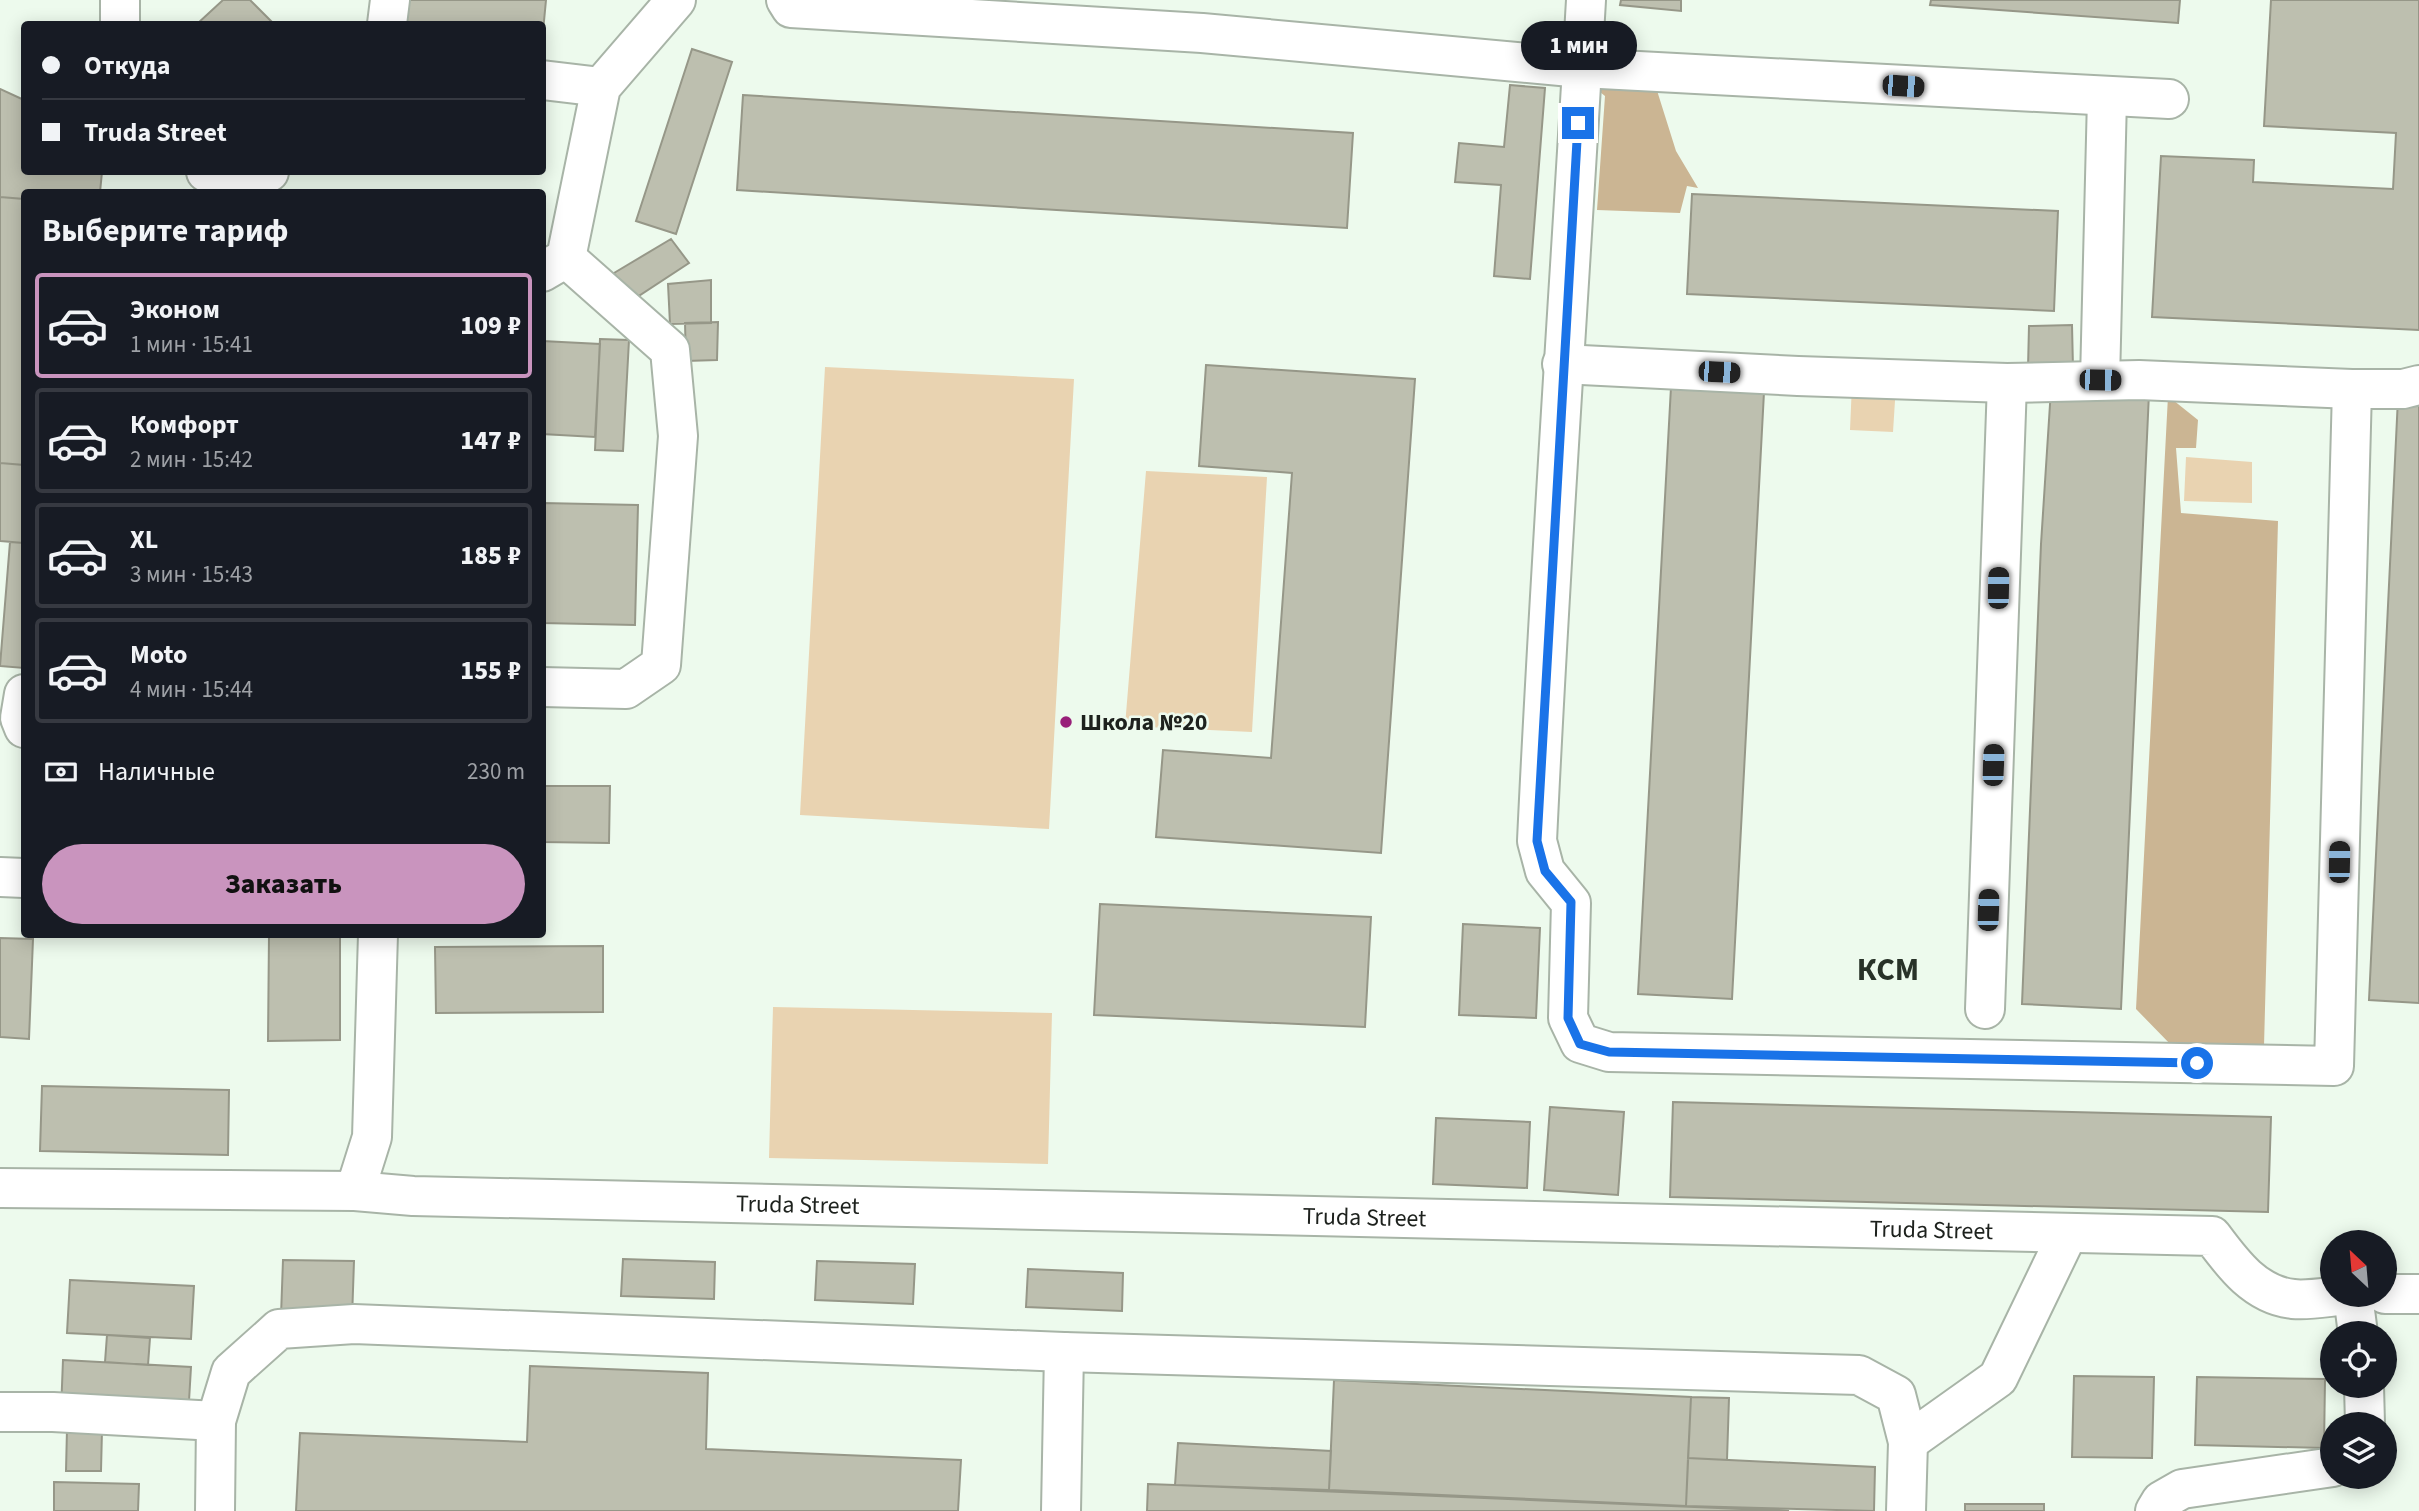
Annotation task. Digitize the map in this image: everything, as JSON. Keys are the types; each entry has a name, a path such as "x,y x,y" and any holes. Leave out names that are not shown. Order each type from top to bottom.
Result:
{"lane":[{"path":"120,0 120,21"},
{"path":"387,21 390,0"},
{"path":"546,687 626,689 661,665 678,436 670,350 554,265 601,87 676,0"},
{"path":"786,0 791,8 1204,16 1582,68 2107,98 2169,99"},
{"path":"1586,0 1562,363 1538,848 1545,871 1571,902 1568,1018 1580,1044 1621,1052 2334,1066 2352,389"},
{"path":"546,80 601,87"},
{"path":"2100,380 2107,98"},
{"path":"218,175 238,180 257,175"},
{"path":"1562,363 1798,376 2007,383 2100,380 2352,389 2403,389 2419,385"},
{"path":"1985,1009 2007,383"},
{"path":"0,877 21,878"},
{"path":"355,1191 372,1137 378,938"},
{"name":"Truda Street","path":"0,1188 355,1191 413,1196 2212,1236 2238,1272 2262,1287 2292,1300 2320,1298"},
{"path":"1908,1442 1998,1378 2068,1233"},
{"path":"2398,1294 2419,1294"},
{"path":"215,1511 216,1421 231,1372 279,1329 354,1324 1064,1352 1859,1375 1896,1395 1908,1442 1906,1511"},
{"path":"1061,1511 1064,1352"},
{"path":"0,1412 53,1412 216,1421"},
{"path":"2155,1511 2161,1501 2182,1489 2320,1468"}],"shaded area":[{"path":"1654,81 1676,151 1698,188 1687,186 1680,213 1597,210 1605,96 1590,84"},
{"path":"825,367 1074,379 1049,829 800,815"},
{"path":"1852,384 1896,385 1893,432 1850,430"},
{"path":"2168,396 2198,420 2196,448 2176,448 2181,513 2278,521 2264,1046 2173,1047 2136,1009"},
{"path":"2186,457 2252,462 2252,503 2184,501"},
{"path":"1146,471 1267,477 1252,732 1125,726"},
{"path":"773,1007 1052,1013 1048,1164 769,1158"}],"building":[{"path":"223,0 250,0 271,21 200,21"},
{"path":"406,0 546,0 544,21 404,21"},
{"path":"1621,0 1681,0 1681,11 1620,5"},
{"path":"1931,0 2180,0 2178,23 1930,5"},
{"path":"2271,0 2419,0 2419,330 2152,317 2161,156 2254,160 2253,182 2393,189 2396,133 2264,126"},
{"path":"692,49 732,62 676,234 636,221"},
{"path":"1510,85 1545,88 1530,279 1494,276 1501,185 1455,182 1459,143 1504,147"},
{"path":"0,89 21,99 21,175 102,175 100,189 21,189 21,199 0,197"},
{"path":"743,95 1353,133 1347,228 737,190"},
{"path":"1692,194 2058,211 2054,311 1687,294"},
{"path":"0,197 21,199 21,465 0,463"},
{"path":"671,239 689,263 631,301 614,273"},
{"path":"711,280 711,323 670,324 668,284"},
{"path":"718,322 717,360 686,361 685,323"},
{"path":"2072,325 2073,368 2028,368 2029,326"},
{"path":"600,339 629,340 623,451 595,450"},
{"path":"546,341 600,344 595,437 546,434"},
{"path":"1206,365 1415,379 1381,853 1156,837 1163,750 1271,758 1292,473 1199,466"},
{"path":"1671,387 1764,392 1732,999 1638,994"},
{"path":"2051,389 2149,393 2121,1009 2022,1004 2041,544"},
{"path":"2398,398 2419,399 2419,1003 2369,1000"},
{"path":"0,463 21,465 21,543 0,541"},
{"path":"546,503 638,505 635,625 546,623"},
{"path":"10,542 21,543 21,668 0,666"},
{"path":"546,786 610,786 609,843 546,842"},
{"path":"1100,904 1371,917 1365,1027 1094,1015"},
{"path":"1463,924 1540,928 1536,1018 1459,1015"},
{"path":"0,938 33,939 29,1039 0,1037"},
{"path":"269,938 340,938 340,1040 268,1041"},
{"path":"603,946 603,1012 436,1013 435,947"},
{"path":"42,1086 229,1090 228,1155 40,1151"},
{"path":"1673,1102 2271,1117 2268,1212 1670,1197"},
{"path":"1550,1107 1624,1112 1618,1195 1544,1190"},
{"path":"1436,1118 1530,1122 1527,1188 1433,1184"},
{"path":"623,1259 715,1262 714,1299 621,1296"},
{"path":"283,1260 354,1261 352,1319 281,1316"},
{"path":"817,1261 915,1264 913,1304 815,1300"},
{"path":"1028,1269 1123,1273 1122,1311 1026,1307"},
{"path":"70,1280 194,1286 191,1339 67,1333"},
{"path":"107,1335 150,1338 148,1365 105,1362"},
{"path":"63,1360 191,1367 188,1418 61,1411"},
{"path":"530,1366 708,1373 706,1449 961,1460 958,1511 296,1511 300,1433 527,1442"},
{"path":"2074,1376 2154,1377 2152,1458 2072,1457"},
{"path":"2197,1377 2320,1379 2320,1398 2325,1398 2325,1412 2320,1412 2320,1448 2195,1445"},
{"path":"1334,1380 1691,1397 1686,1506 1329,1490"},
{"path":"1691,1397 1729,1398 1727,1460 1688,1458"},
{"path":"67,1429 102,1430 101,1471 66,1471"},
{"path":"1178,1443 1331,1451 1329,1490 1175,1485"},
{"path":"1688,1458 1875,1467 1874,1511 1686,1506"},
{"path":"54,1482 139,1484 138,1511 54,1511"},
{"path":"1148,1484 1175,1485 1789,1511 1147,1511"},
{"path":"1965,1504 2044,1504 2044,1511 1965,1511"}],"place":[{"name":"Школа №20","path":"1066,722"}],"district":[{"name":"КСМ","path":"1888,970"}],"route":[{"path":"1578,123 1562,363 1560,450 1537,841 1545,871 1571,902 1568,1018 1580,1044 1609,1052 2197,1063"}]}
